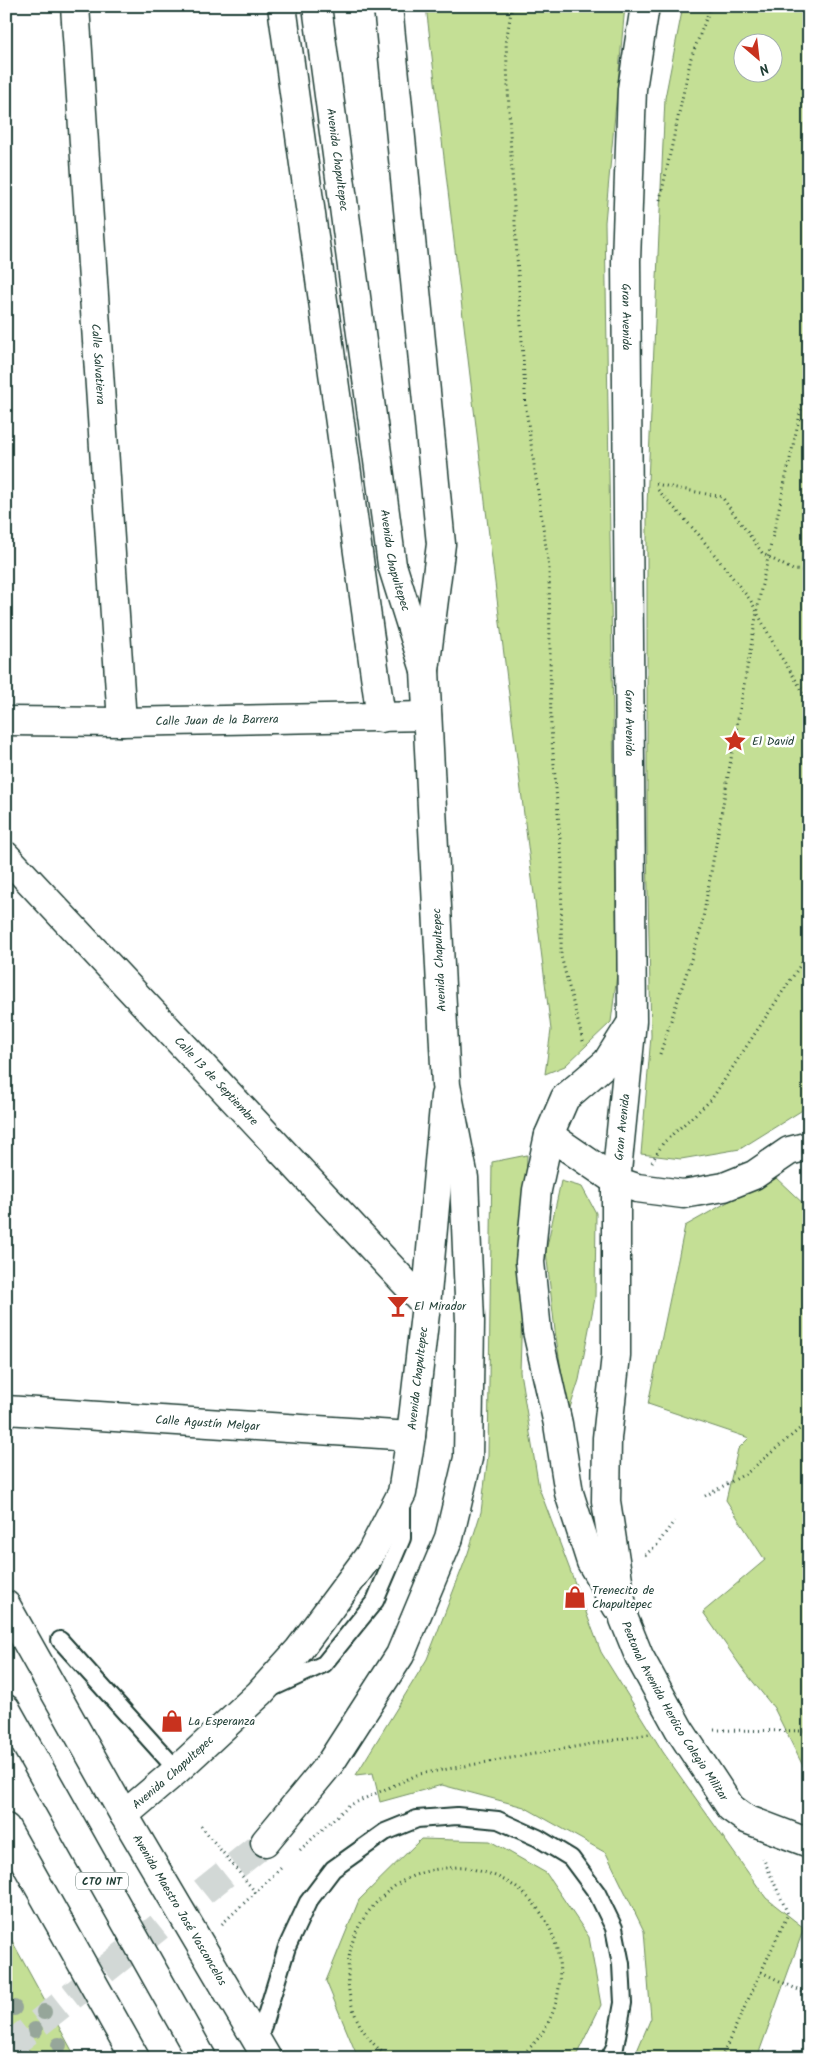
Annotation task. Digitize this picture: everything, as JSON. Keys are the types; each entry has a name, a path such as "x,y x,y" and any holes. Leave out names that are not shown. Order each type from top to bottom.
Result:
{"main road":[{"name":"Calle Salvatierra","path":"75,6 122,722"},
{"path":"282,6 381,718"},
{"name":"Avenida Chapultepec","path":"124,1815 177,1770 260,1693 298,1651 371,1553 402,1493 411,1436 426,1305 446,1085 425,670 392,565 317,6"},
{"path":"388,6 441,544 425,670"},
{"name":"Gran Avenida","path":"607,1438 616,1355 627,1184 632,1021 626,261 632,89 645,6"},
{"name":"Calle Juan de la Barrera","path":"6,721 122,722 427,716"},
{"name":"Calle 13 de Septiembre","path":"6,856 426,1305"},
{"path":"624,1619 591,1562 569,1493 558,1424 536,1331 530,1262 537,1190 549,1135 565,1098 607,1062 632,1021"},
{"path":"265,1842 331,1762 400,1656 449,1538 468,1458 470,1320 464,1178 446,1085"},
{"path":"549,1135 627,1184 683,1194 724,1188 754,1175 789,1151 809,1146"},
{"name":"Calle Agustín Melgar","path":"6,1410 411,1436"},
{"name":"Peatonal Avenida Heróico Colegio Militar","path":"607,1438 606,1501 624,1619 639,1656 679,1729 730,1808 746,1819 809,1843"},
{"name":"Avenida Maestro José Vasconcelos","path":"6,1605 124,1815 263,2050"},
{"name":"CTO INT","path":"6,1709 202,2058"},
{"path":"6,1828 135,2058"},
{"path":"112,2058 113,2019"}],"lane":[{"path":"60,1640 177,1770"},
{"path":"263,2050 287,1947 308,1902 333,1869 385,1832 417,1819 457,1816 498,1820 538,1838 571,1858 597,1893 614,1928 621,1964 623,2003 615,2046 609,2058"}],"path":[{"path":"512,6 506,42 510,155 526,409 549,568 551,728 562,863 561,956 592,1076"},
{"path":"658,209 691,58 711,6"},
{"path":"659,1058 701,930 757,611 809,374"},
{"path":"809,570 793,570 763,554 722,497 651,483 699,535 751,601 778,652 809,701"},
{"path":"627,1184 663,1142 711,1100 803,961 809,942"},
{"path":"705,1496 747,1473 809,1421"},
{"path":"618,1579 657,1545 674,1521"},
{"path":"679,1729 809,1731"},
{"path":"722,2058 788,1914 746,1819"},
{"path":"201,1826 256,1893"},
{"path":"389,2058 374,2046 354,2015 346,1979 351,1942 368,1910 395,1884 429,1870 465,1867 501,1877 528,1897 548,1924 559,1955 560,1988 550,2021 530,2048 518,2058"},
{"path":"761,1972 809,1995"}],"green space":[{"path":"426,6 625,6 605,222 617,974 611,1022 565,1066 545,1074 551,1030 489,535"},
{"path":"683,6 809,6 809,1106 740,1149 681,1159 641,1154 651,1036 647,845 647,504 665,98"},
{"path":"527,1155 520,1372 539,1488 601,1652 663,1752 766,1898 804,1928 757,2058 634,2058 651,2018 644,1931 606,1853 524,1807 442,1785 380,1802 373,1773 356,1775 427,1659 468,1553 481,1512 488,1456 492,1162"},
{"path":"774,1176 809,1209 809,1773 803,1766 774,1708 742,1668 703,1612 765,1560 726,1500 738,1449 749,1438 648,1404 685,1226"},
{"path":"561,1181 582,1187 596,1213 595,1298 579,1380 568,1414 555,1331 546,1251"},
{"path":"421,1839 490,1841 546,1873 589,1937 601,2005 575,2058 358,2058 326,1981 359,1900"},
{"path":"6,1930 76,2058 40,2058 6,2033"}],"tunnel":[{"path":"6,2049 265,1842"}],"place":[{"name":"El David","path":"735,741"},
{"name":"El Mirador","path":"398,1306"},
{"name":"Trenecito de Chapultepec","path":"575,1597"},
{"name":"La Esperanza","path":"172,1721"}]}
